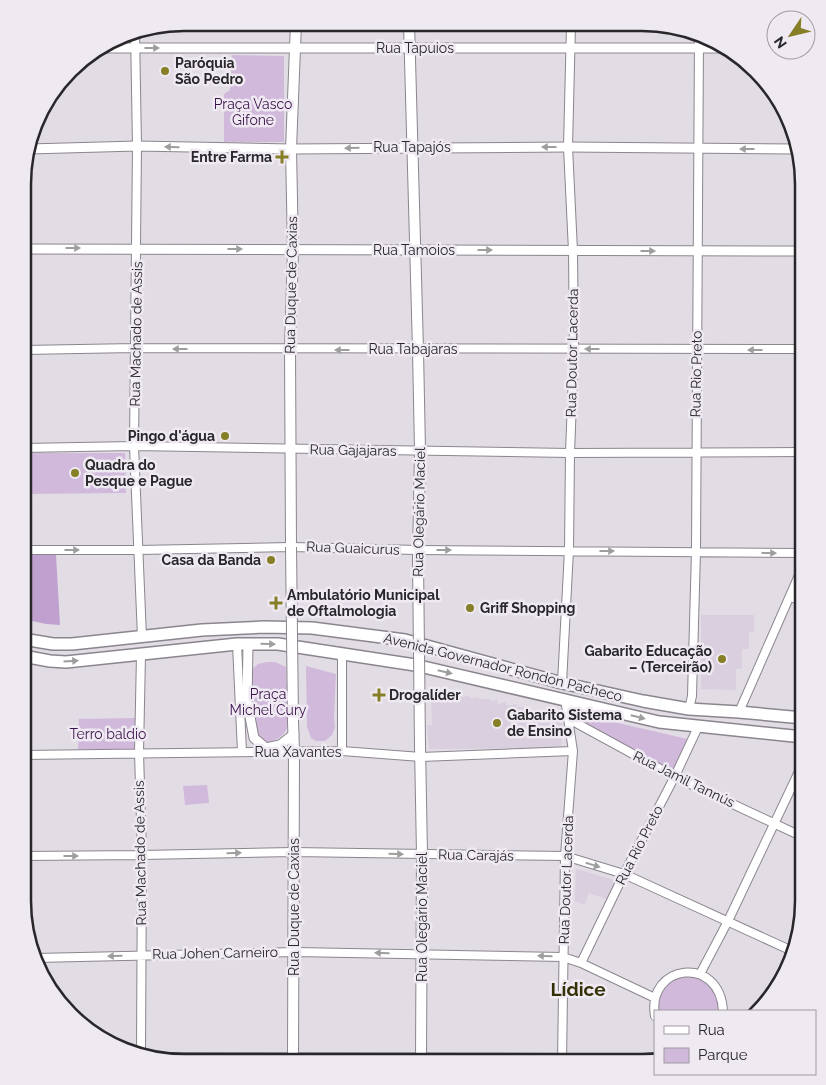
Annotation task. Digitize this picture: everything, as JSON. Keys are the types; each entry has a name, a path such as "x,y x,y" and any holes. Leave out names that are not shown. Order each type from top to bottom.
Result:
{"main road":[{"name":"Rua Duque de Caxias","path":"293,1054 295,952 290,350 293,250 291,149 296,32"},
{"name":"Rua Olegário Maciel","path":"408,32 416,250 420,451 418,555 422,854 421,1054"},
{"name":"Avenida Governador Rondon Pacheco","path":"31,640 59,644 202,630 264,627 312,628 405,640 562,683 689,710 794,717"},
{"name":"Avenida Governador Rondon Pacheco","path":"31,657 66,662 242,644 278,644 415,665 659,722 794,736"}],"street":[{"name":"Rua Doutor Lacerda","path":"562,683 569,550 574,349 573,251 568,147 572,31"},
{"name":"Rua Machado de Assis","path":"135,39 137,249 134,446 142,637"},
{"name":"Rua Rio Preto","path":"689,710 692,696 696,552 695,452 700,43"},
{"name":"Rua Tapuios","path":"114,48 711,47"},
{"name":"Rua Tapajós","path":"35,149 137,146 291,149 413,147 791,149"},
{"name":"Rua Tamoios","path":"31,249 795,250"},
{"name":"Rua Tabajaras","path":"31,350 135,348 290,350 795,350"},
{"name":"Rua Gajajaras","path":"31,448 134,446 570,453 795,452"},
{"name":"Rua Guaicurus","path":"31,550 291,547 418,555 569,550 794,554"},
{"path":"739,712 794,588"},
{"path":"242,644 247,701 254,738 266,748 280,745 294,734"},
{"path":"242,644 242,752"},
{"path":"342,653 342,751"},
{"name":"Rua Machado de Assis","path":"141,654 139,752 142,856 141,1048"},
{"name":"Rua Doutor Lacerda","path":"562,1054 565,856 573,750 565,699"},
{"name":"Rua Jamil Tannús","path":"567,718 675,777 794,833"},
{"name":"Rua Rio Preto","path":"581,963 624,874 675,777 698,727"},
{"name":"Rua Xavantes","path":"31,754 573,750"},
{"path":"700,974 728,921 794,781"},
{"name":"Rua Carajás","path":"31,856 142,856 293,852 565,856 624,874 787,949"},
{"name":"Rua Johen Carneiro","path":"42,958 295,952 563,957 581,963 655,998"},
{"path":"655,1010 655,998 663,984 669,978 684,973 700,974 710,980 718,988 723,999 723,1010"}],"shaded area":[{"path":"31,554 56,555 60,625 31,621"},
{"name":"Gabarito Educação – (Terceirão)","path":"701,615 754,615 754,632 749,632 749,649 742,649 742,669 736,669 736,690 701,689"},
{"name":"Gabarito Sistema de Ensino","path":"431,691 464,697 466,695 471,698 479,697 479,699 490,699 491,701 497,700 498,704 506,702 507,706 516,704 517,707 526,707 527,720 532,720 532,717 563,716 561,748 429,749 427,725 432,725"},
{"path":"576,869 617,881 609,900 589,893 584,905 575,901"}],"green space":[{"name":"Praça Vasco Gifone","path":"232,55 284,56 284,142 224,142 224,94 230,90"},
{"name":"Quadra do Pesque e Pague","path":"31,453 125,453 126,493 31,494"},
{"name":"Praça Michel Cury","path":"275,662 286,667 288,716 287,728 281,737 265,743 256,737 251,721 251,670 258,664"},
{"path":"306,666 336,674 335,727 332,735 325,741 316,741 311,738 307,727"},
{"path":"566,711 692,740 675,776 567,718"},
{"name":"Terro baldio","path":"137,718 136,749 78,749 79,719"},
{"path":"207,785 209,803 185,805 183,786"},
{"path":"677,975 699,975 718,989 722,1010 655,1010 660,988"}],"place":[{"name":"Paróquia São Pedro","path":"165,71"},
{"name":"Entre Farma","path":"282,157"},
{"name":"Pingo d'água","path":"225,436"},
{"name":"Quadra do Pesque e Pague","path":"75,473"},
{"name":"Casa da Banda","path":"271,560"},
{"name":"Ambulatório Municipal de Oftalmologia","path":"276,603"},
{"name":"Griff Shopping","path":"470,608"},
{"name":"Gabarito Educação – (Terceirão)","path":"722,659"},
{"name":"Drogalíder","path":"379,695"},
{"name":"Gabarito Sistema de Ensino","path":"497,723"}],"district":[{"name":"Lídice","path":"578,989"}]}
